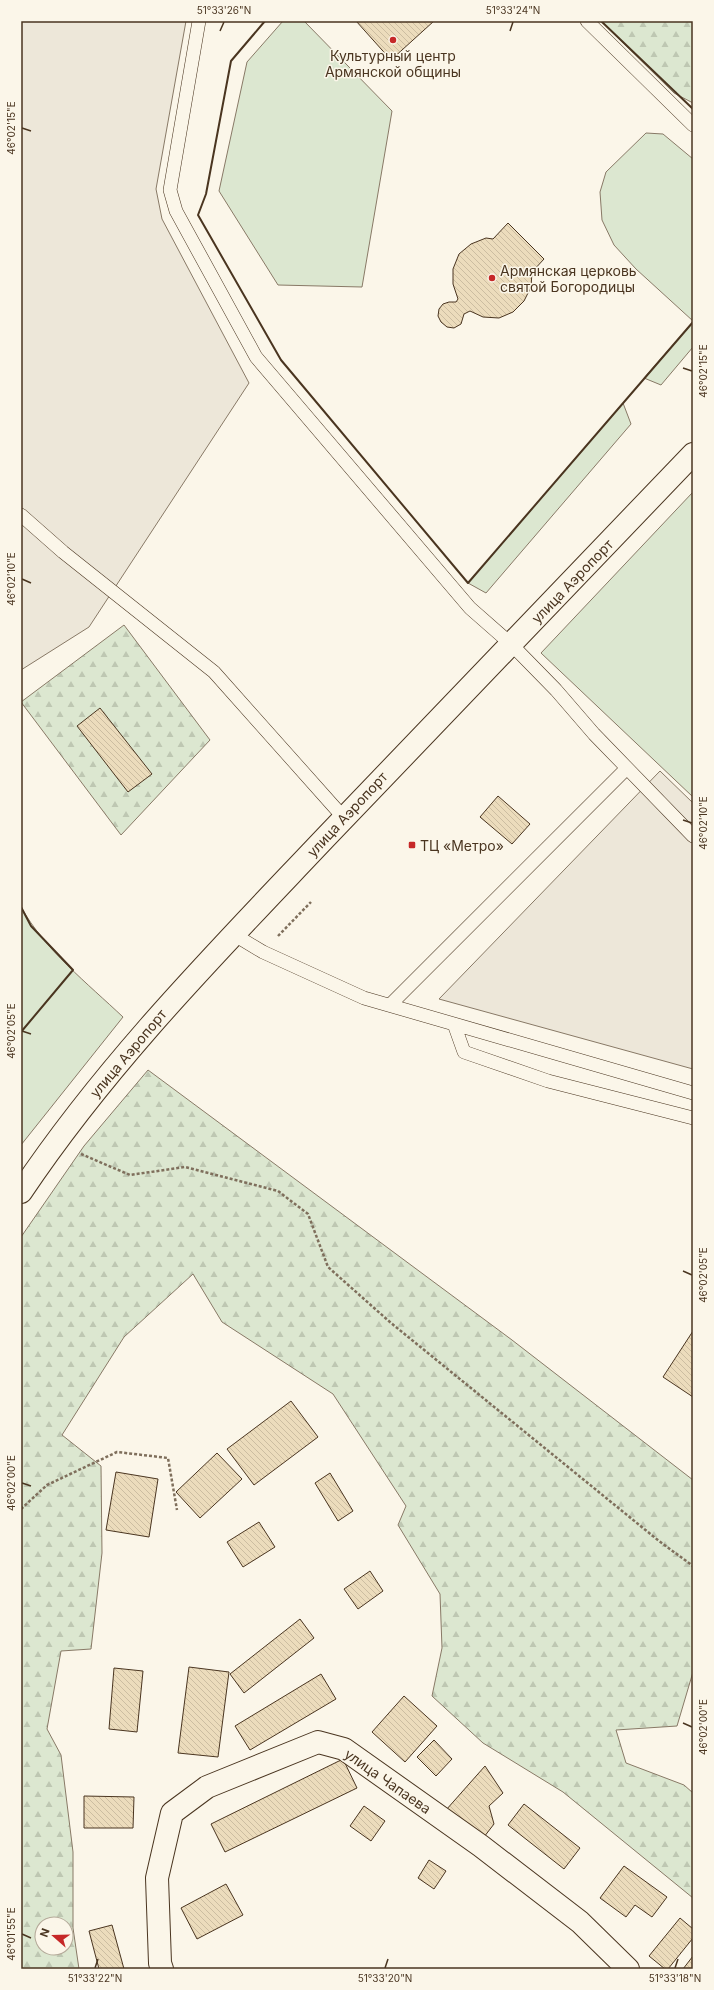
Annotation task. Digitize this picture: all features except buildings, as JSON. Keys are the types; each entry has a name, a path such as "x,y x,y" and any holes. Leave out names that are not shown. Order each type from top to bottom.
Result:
{"main road":[{"name":"улица Аэропорт","path":"21,1192 55,1141 131,1047 233,934 693,454"},
{"name":"улица Чапаева","path":"162,1969 160,1963 158,1878 172,1813 207,1787 318,1742 344,1749 481,1846 580,1922 628,1969"}],"lane":[{"path":"199,21 170,190 176,211 256,357 470,608 511,644 693,836"},
{"path":"587,21 693,125"},
{"path":"21,515 63,552 214,672 344,818"},
{"path":"390,1005 627,768"},
{"path":"233,934 263,952 364,998 693,1093"},
{"path":"454,1024 464,1052 548,1081 693,1118"}],"path":[{"path":"263,952 311,902"},
{"path":"55,1141 130,1175 185,1167 278,1191 308,1214 328,1266 391,1323 653,1536 693,1566"},
{"path":"21,1509 47,1485 117,1452 168,1458 176,1510"}],"green space":[{"path":"283,21 304,21 392,111 362,287 278,285 219,191 247,62"},
{"path":"601,21 693,21 693,103 674,93"},
{"path":"646,133 663,134 693,159 693,321 636,269 614,245 602,220 600,192 606,172"},
{"path":"693,322 693,347 661,385 644,378"},
{"path":"623,403 631,424 486,593 468,583"},
{"path":"693,492 693,797 541,653"},
{"path":"124,625 210,740 121,835 21,702"},
{"path":"21,907 42,938 54,952 123,1017 21,1145"},
{"path":"148,1070 512,1340 693,1480 693,1672 677,1726 616,1730 626,1763 684,1785 693,1793 693,1898 563,1792 483,1743 432,1696 442,1648 440,1594 398,1525 406,1506 333,1394 222,1322 193,1274 124,1337 62,1435 101,1466 102,1553 91,1649 61,1651 47,1729 61,1755 73,1852 73,1916 34,1916 34,1956 74,1956 74,1935 79,1969 21,1969 21,1237 84,1146"}],"shaded area":[{"path":"21,21 186,21 156,189 162,219 249,383 89,627 21,670"},
{"path":"660,771 693,803 693,1069 439,999"}],"wall":[{"path":"265,21 231,61 206,194 198,215 281,360 468,583 693,322"},
{"path":"601,21 693,109"},
{"path":"21,907 31,926 73,970 21,1032"}],"place":[{"name":"Культурный центр Армянской общины","path":"393,40"},
{"name":"Армянская церковь святой Богородицы","path":"492,278"},
{"name":"ТЦ «Метро»","path":"412,845"}]}
